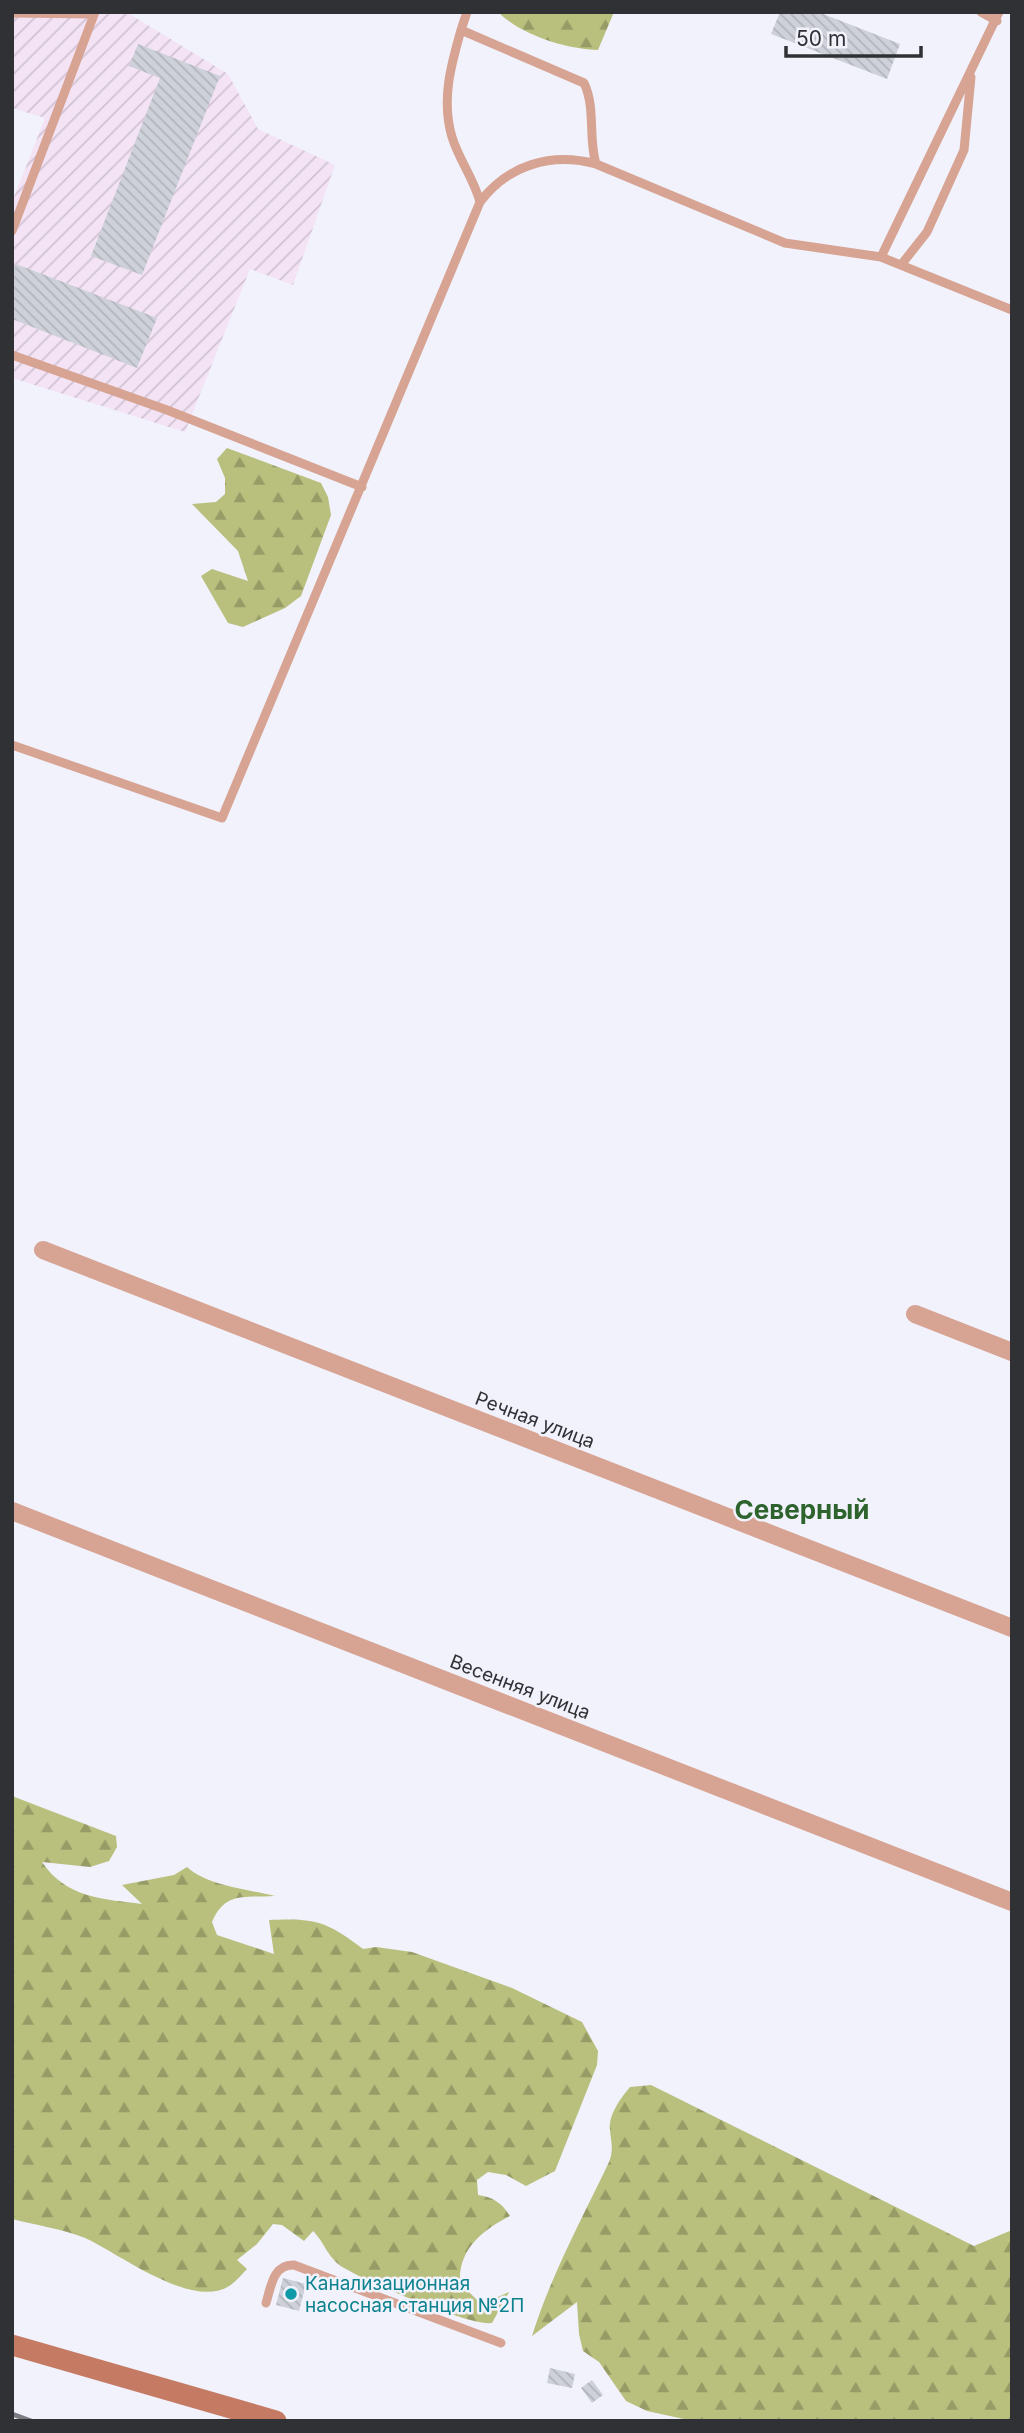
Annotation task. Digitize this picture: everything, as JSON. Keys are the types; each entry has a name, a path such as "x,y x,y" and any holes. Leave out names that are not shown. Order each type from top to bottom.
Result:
{"street":[{"name":"Речная улица","path":"43,1250 1012,1628"},
{"path":"915,1314 1012,1352"},
{"name":"Весенняя улица","path":"12,1511 1012,1902"},
{"path":"12,2345 276,2421"}],"lane":[{"path":"467,12 448,74 448,107 452,137 477,187 480,202"},
{"path":"881,257 998,16 981,12"},
{"path":"12,13 95,13 12,231"},
{"path":"461,30 584,83 589,93 590,136 596,164"},
{"path":"901,265 927,232 964,150 972,72"},
{"path":"12,745 222,818 480,202 502,178 533,164 568,159 596,164 785,243 881,257 1012,310"},
{"path":"12,355 167,410 362,487"},
{"path":"266,2303 280,2268 294,2265 501,2343"}],"shaded area":[{"path":"12,12 126,12 228,74 258,129 335,165 293,285 250,269 185,432 12,378 12,202 45,118 12,108"}],"green space":[{"path":"498,12 614,12 598,50 572,47 531,34"},
{"path":"227,448 321,483 328,497 331,515 301,596 285,608 243,627 228,623 201,576 212,569 248,581 238,551 192,504 216,502 225,494 225,478 217,459"},
{"path":"12,1796 116,1836 117,1847 109,1861 90,1867 42,1862 62,1883 86,1895 142,1904 122,1885 174,1875 187,1867 217,1883 275,1896 237,1898 223,1905 212,1922 217,1935 274,1954 269,1920 319,1923 339,1932 363,1949 376,1947 412,1952 512,1988 582,2022 598,2051 597,2065 555,2171 526,2186 506,2175 488,2172 477,2180 478,2195 497,2201 510,2216 474,2242 460,2271 460,2283 478,2301 489,2301 509,2292 492,2323 441,2311 356,2275 334,2260 313,2231 304,2241 282,2225 273,2224 257,2244 237,2260 247,2269 232,2284 216,2291 198,2291 157,2278 85,2238 12,2219"},
{"path":"651,2085 974,2246 1012,2230 1012,2421 693,2421 647,2411 626,2401 599,2362 583,2351 577,2302 532,2336 558,2269 609,2162 613,2113 630,2087"}],"building":[{"path":"780,12 818,12 900,44 887,79 771,34"},
{"path":"138,44 220,76 142,275 91,256 160,78 129,66"},
{"path":"16,264 157,318 137,368 12,319 12,274"},
{"name":"Канализационная насосная станция №2П","path":"283,2278 306,2284 299,2311 276,2305"},
{"path":"550,2368 575,2374 572,2388 547,2383"},
{"path":"592,2380 603,2395 592,2403 581,2388"}],"railway":[{"path":"12,2414 31,2421"}],"place":[{"name":"Канализационная насосная станция №2П","path":"291,2294"}],"district":[{"name":"Северный","path":"802,1509"}]}
